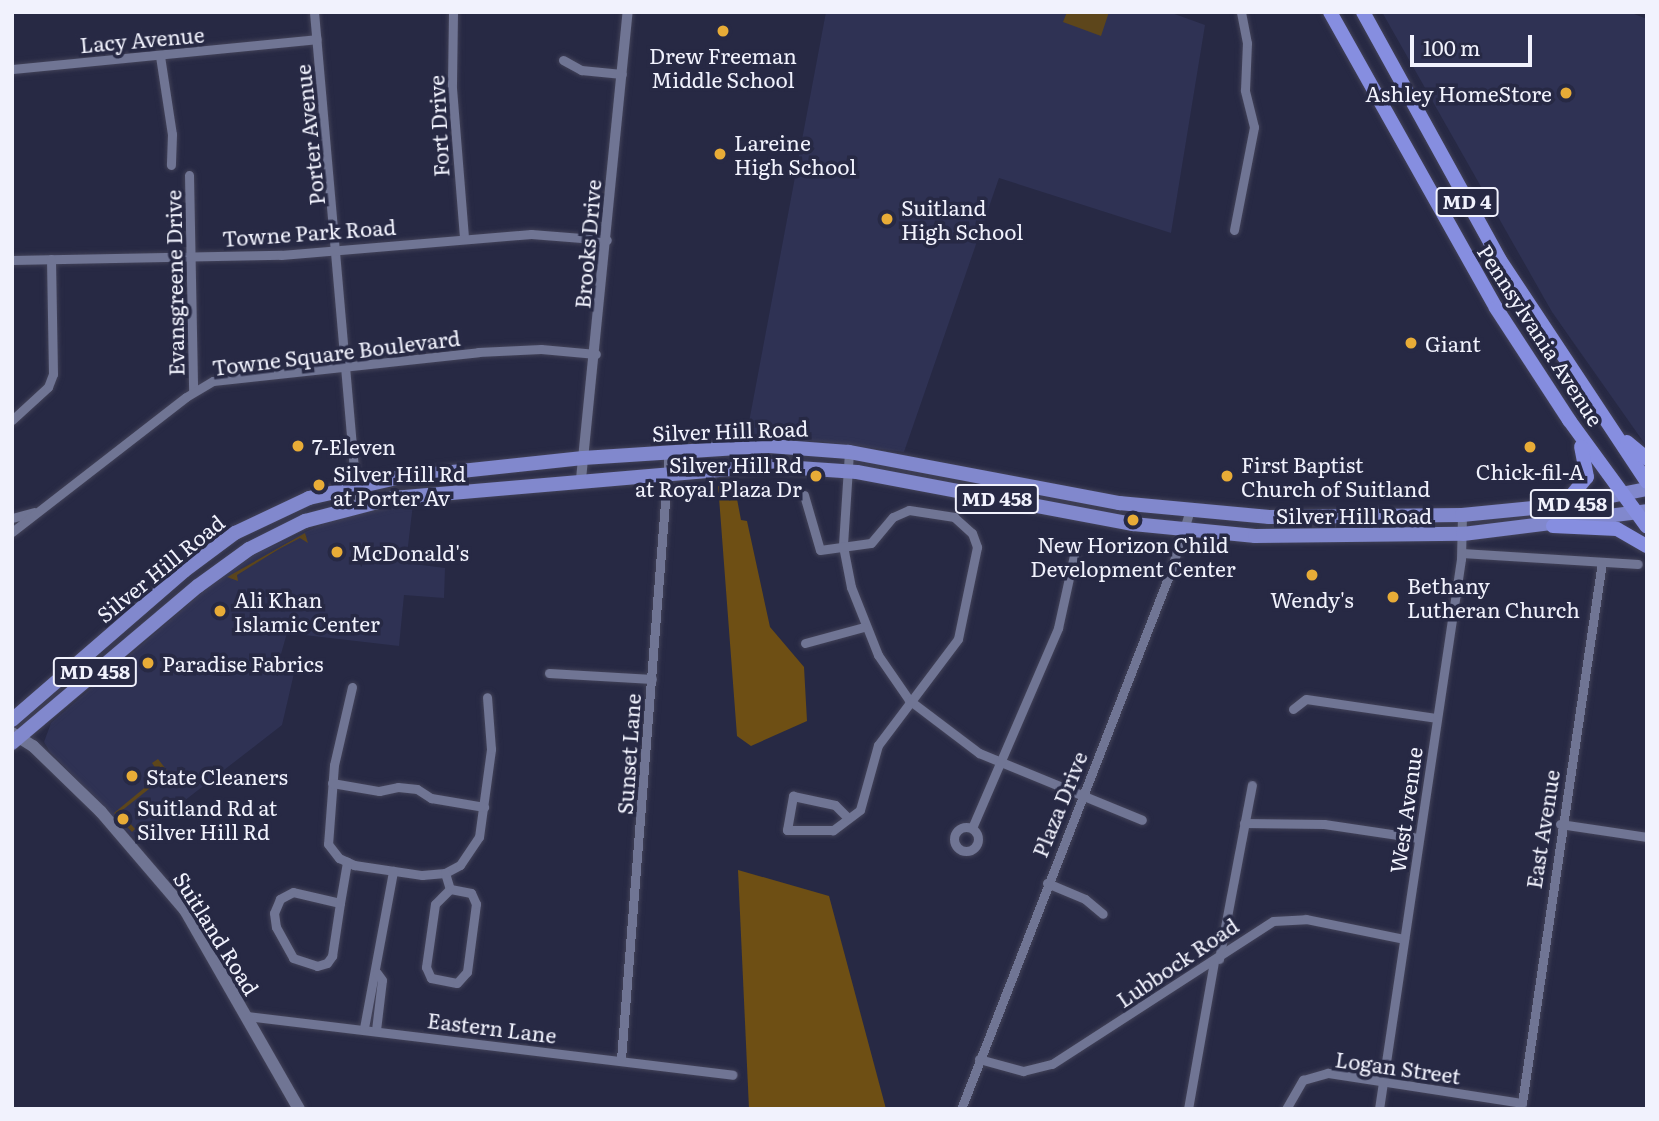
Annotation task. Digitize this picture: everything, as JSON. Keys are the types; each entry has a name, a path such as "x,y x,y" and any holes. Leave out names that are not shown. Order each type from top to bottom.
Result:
{"highway":[{"name":"Pennsylvania Avenue","path":"1330,12 1461,249 1569,420 1623,494 1642,512 1647,527"},
{"name":"Pennsylvania Avenue","path":"1363,12 1490,243 1587,396 1647,482"},
{"path":"1587,396 1647,459"},
{"path":"1563,505 1580,490 1588,472 1569,420"},
{"path":"1553,526 1617,529 1647,545"}],"main road":[{"name":"Silver Hill Road","path":"13,719 184,571 235,533 293,504 358,484 583,458 769,446 849,452 1189,513 1324,519 1462,515 1563,505 1647,489"},
{"name":"Silver Hill Road","path":"15,737 234,559 297,524 357,505 581,479 769,466 846,471 1186,531 1323,538 1463,534 1553,526 1642,512"},
{"name":"Suitland Road","path":"13,719 15,737 156,873 185,910 299,1109"}],"street":[{"name":"Porter Avenue","path":"314,12 338,250 358,484 357,505"},
{"name":"Fort Drive","path":"453,12 454,120 464,238"},
{"name":"Brooks Drive","path":"581,479 596,354 628,12"},
{"path":"1234,230 1254,133 1245,90 1247,43 1241,12"},
{"name":"Lacy Avenue","path":"12,69 317,39"},
{"path":"160,56 172,134 171,165"},
{"path":"563,60 581,70 622,74"},
{"name":"Evansgreene Drive","path":"189,175 193,391"},
{"name":"Towne Park Road","path":"12,260 192,257 338,250 540,234 607,240"},
{"path":"12,420 48,387 53,374 51,259"},
{"name":"Towne Square Boulevard","path":"12,532 193,391 221,379 522,349 596,354"},
{"name":"Sunset Lane","path":"621,1059 669,452"},
{"path":"849,452 843,547 864,627 909,700 951,735 1001,763 1142,820"},
{"path":"804,495 820,551 871,543 893,517 909,510 954,517 974,536 977,556 958,639 938,671 909,700 875,752 860,810 847,817 841,825 826,832 788,830 793,796 835,805 847,817"},
{"name":"Towne Square Boulevard","path":"12,518 39,511"},
{"name":"Plaza Drive","path":"961,1109 1186,531 1189,513"},
{"name":"West Avenue","path":"1379,1109 1462,553 1462,515"},
{"path":"1462,553 1638,564"},
{"path":"972,828 1058,628 1074,555"},
{"name":"East Avenue","path":"1522,1103 1560,824 1602,562"},
{"path":"805,643 864,627"},
{"path":"549,673 652,679"},
{"path":"352,687 332,783 328,844 347,862 393,871 445,873 460,865 474,849 484,807 491,749 487,697"},
{"path":"1293,709 1306,699 1436,718"},
{"path":"332,783 379,791 398,786 417,789 431,799 484,807"},
{"path":"1188,1109 1252,785"},
{"path":"1244,823 1324,824 1418,838"},
{"path":"1560,824 1647,836"},
{"path":"340,903 293,892 280,899 274,913 276,927 293,958 317,966 327,963 340,903 347,862"},
{"path":"363,1028 371,980 377,973 393,871"},
{"path":"445,873 450,889"},
{"path":"1047,883 1085,899 1103,914"},
{"path":"450,889 471,893 475,904 467,972 457,983 431,978 426,967 435,904 450,889"},
{"name":"Lubbock Road","path":"979,1059 1020,1070 1046,1067 1278,920 1306,919 1404,939"},
{"path":"376,1030 382,980 377,973"},
{"name":"Eastern Lane","path":"247,1016 621,1059 732,1075"},
{"name":"Logan Street","path":"1286,1109 1300,1084 1312,1076 1384,1079 1522,1103"}],"shaded area":[{"name":"Suitland High School","path":"826,12 1169,12 1205,25 1171,233 999,178 904,452 818,441 746,438"},
{"path":"1067,12 1109,12 1101,36 1063,22"},
{"path":"1382,12 1629,12 1647,19 1647,447 1552,312"},
{"path":"734,483 741,520 747,521 770,627 804,667 807,721 751,746 737,736 718,484"},
{"path":"413,504 406,563 445,568 444,598 404,595 399,646 287,633 279,661 295,669 282,725 135,839 50,752 44,742 51,723 206,589 255,554 342,516"},
{"path":"305,533 308,543 300,538 279,549 237,575 238,581 227,577"},
{"path":"158,759 169,773 120,812 135,829 132,832 114,813 154,780 158,772 152,763"},
{"path":"738,870 829,896 886,1109 749,1109"}],"place":[{"name":"Drew Freeman Middle School","path":"723,31"},
{"name":"Ashley HomeStore","path":"1566,93"},
{"name":"Lareine High School","path":"720,154"},
{"name":"Suitland High School","path":"887,219"},
{"name":"Giant","path":"1411,343"},
{"name":"7-Eleven","path":"298,446"},
{"name":"Chick-fil-A","path":"1530,447"},
{"name":"Silver Hill Rd at Royal Plaza Dr","path":"816,476"},
{"name":"First Baptist Church of Suitland","path":"1227,476"},
{"name":"Silver Hill Rd at Porter Av","path":"319,485"},
{"name":"New Horizon Child Development Center","path":"1133,520"},
{"name":"McDonald's","path":"337,552"},
{"name":"Wendy's","path":"1312,575"},
{"name":"Bethany Lutheran Church","path":"1393,597"},
{"name":"Ali Khan Islamic Center","path":"220,611"},
{"name":"Paradise Fabrics","path":"148,663"},
{"name":"State Cleaners","path":"132,776"},
{"name":"Suitland Rd at Silver Hill Rd","path":"123,819"}]}
